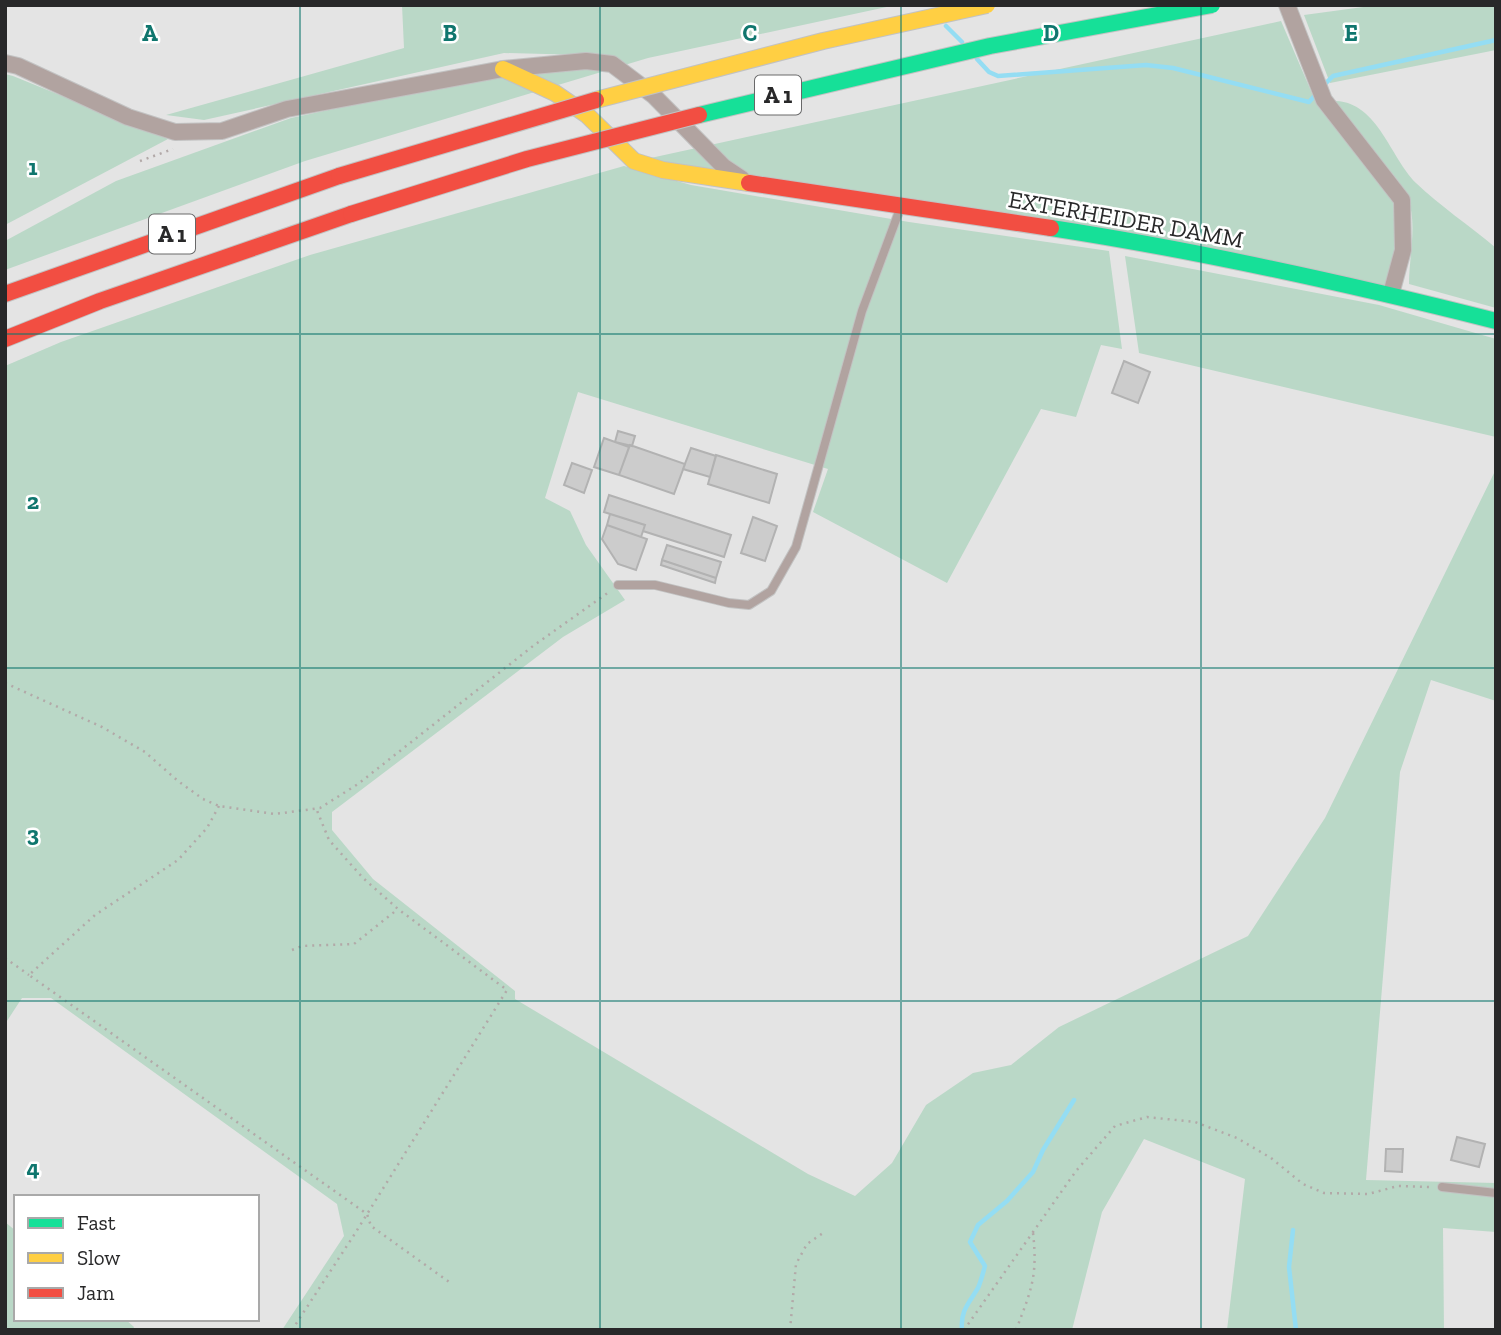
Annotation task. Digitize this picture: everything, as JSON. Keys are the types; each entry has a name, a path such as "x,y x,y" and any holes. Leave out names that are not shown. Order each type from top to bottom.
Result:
{"main road":[{"name":"A 1","path":"5,294 339,176 513,122 740,60 987,5"},
{"name":"A 1","path":"5,339 100,301 351,214 527,159 750,102 990,46 1212,5"},
{"name":"EXTERHEIDER DAMM","path":"503,69 555,93 587,115 634,161 663,170 1117,238 1355,285 1496,321"}],"street":[{"path":"1287,5 1324,100 1402,200 1403,250 1391,294"},
{"name":"EXTERHEIDER DAMM","path":"5,62 128,117 175,132 222,131 287,109 503,69 586,61 612,64 653,95 724,167 744,181"}],"lane":[{"path":"618,585 655,585 749,606 771,591 796,548 862,311 902,205"},
{"path":"1442,1187 1496,1193"}],"path":[{"path":"5,683 102,727 145,752 178,781 203,799 219,806 275,814 316,808 358,784 533,646 618,585"},
{"path":"29,975 94,915 178,860 206,828 219,806"},
{"path":"292,1330 507,990 398,909 363,878 329,840 316,808"},
{"path":"292,950 302,946 354,944 398,909"},
{"path":"5,958 367,1214 370,1226 452,1284"},
{"path":"964,1330 1076,1171 1115,1126 1147,1117 1195,1122 1237,1138 1271,1158 1303,1184 1324,1193 1368,1194 1398,1186 1442,1187"},
{"path":"790,1330 796,1264 807,1244 823,1233"},
{"path":"1016,1330 1033,1287 1036,1262 1032,1233"}],"green space":[{"path":"402,5 896,5 648,58 305,161 5,270 5,241 116,181 291,118 584,55 504,53 204,120 166,115 404,48"},
{"path":"1378,5 1496,5 1496,50 1330,83 1304,15"},
{"path":"1281,21 1317,105 1394,199 1396,250 1388,286 646,159"},
{"path":"5,74 13,76 168,139 5,225"},
{"path":"1336,101 1363,111 1382,133 1416,183 1496,248 1496,308 1409,284 1412,217 1407,196 1391,172 1347,123 1339,112"},
{"path":"624,166 691,185 909,222 1109,251 1122,349 1101,345 1076,417 1041,409 947,583 813,512 828,469 578,392 545,498 570,511 586,545 625,600 563,637 332,812 332,830 373,879 515,991 515,999 808,1174 855,1196 892,1163 926,1105 973,1073 1011,1065 1059,1027 1248,936 1325,818 1496,469 1496,701 1431,680 1400,772 1366,1180 1496,1183 1496,1232 1443,1228 1444,1330 1227,1330 1245,1179 1144,1139 1102,1212 1072,1330 282,1330 344,1236 337,1204 51,998 22,998 5,1024 5,366 61,342 310,255"},
{"path":"1125,256 1379,305 1496,339 1496,437 1139,353"},
{"path":"5,1222 14,1229 14,1321 127,1321 134,1327 133,1330 5,1330"}],"building":[{"path":"1124,361 1150,372 1138,403 1112,393"},
{"path":"618,431 635,436 632,446 615,442"},
{"path":"604,438 629,447 619,475 594,467"},
{"path":"630,445 685,464 674,494 619,475"},
{"path":"691,448 716,456 710,477 683,469"},
{"path":"716,455 777,474 769,503 708,484"},
{"path":"572,463 592,470 584,493 564,485"},
{"path":"609,495 731,535 724,557 643,531 645,525 604,512"},
{"path":"610,514 645,525 641,537 607,525"},
{"path":"753,517 777,526 765,561 741,553"},
{"path":"607,525 647,539 636,570 618,564 602,539"},
{"path":"667,545 721,562 716,578 662,560"},
{"path":"662,560 716,578 715,583 661,565"},
{"path":"1457,1137 1485,1144 1479,1167 1451,1160"},
{"path":"1386,1149 1403,1149 1402,1172 1385,1171"}],"waterway":[{"path":"946,26 962,42"},
{"path":"1323,86 1333,76 1496,40"},
{"path":"977,59 989,72 998,76 1146,65 1173,68 1309,102 1317,93"},
{"path":"962,1330 964,1312 978,1288 985,1266 970,1242 978,1225 1007,1201 1033,1172 1043,1150 1074,1100"},
{"path":"1293,1230 1289,1267 1296,1330"}],"traffic: fast":[{"path":"699,115 990,46 1212,5"},
{"path":"1051,228 1275,269 1496,321"}],"traffic: slow":[{"path":"596,100 823,41 987,5"},
{"path":"503,69 555,93 587,115 634,161 663,170 749,183"}],"traffic: jam":[{"path":"339,176 596,100"},
{"path":"351,214 527,159 699,115"},
{"path":"5,294 339,176"},
{"path":"749,183 1051,228"},
{"path":"5,339 100,301 351,214"}]}
